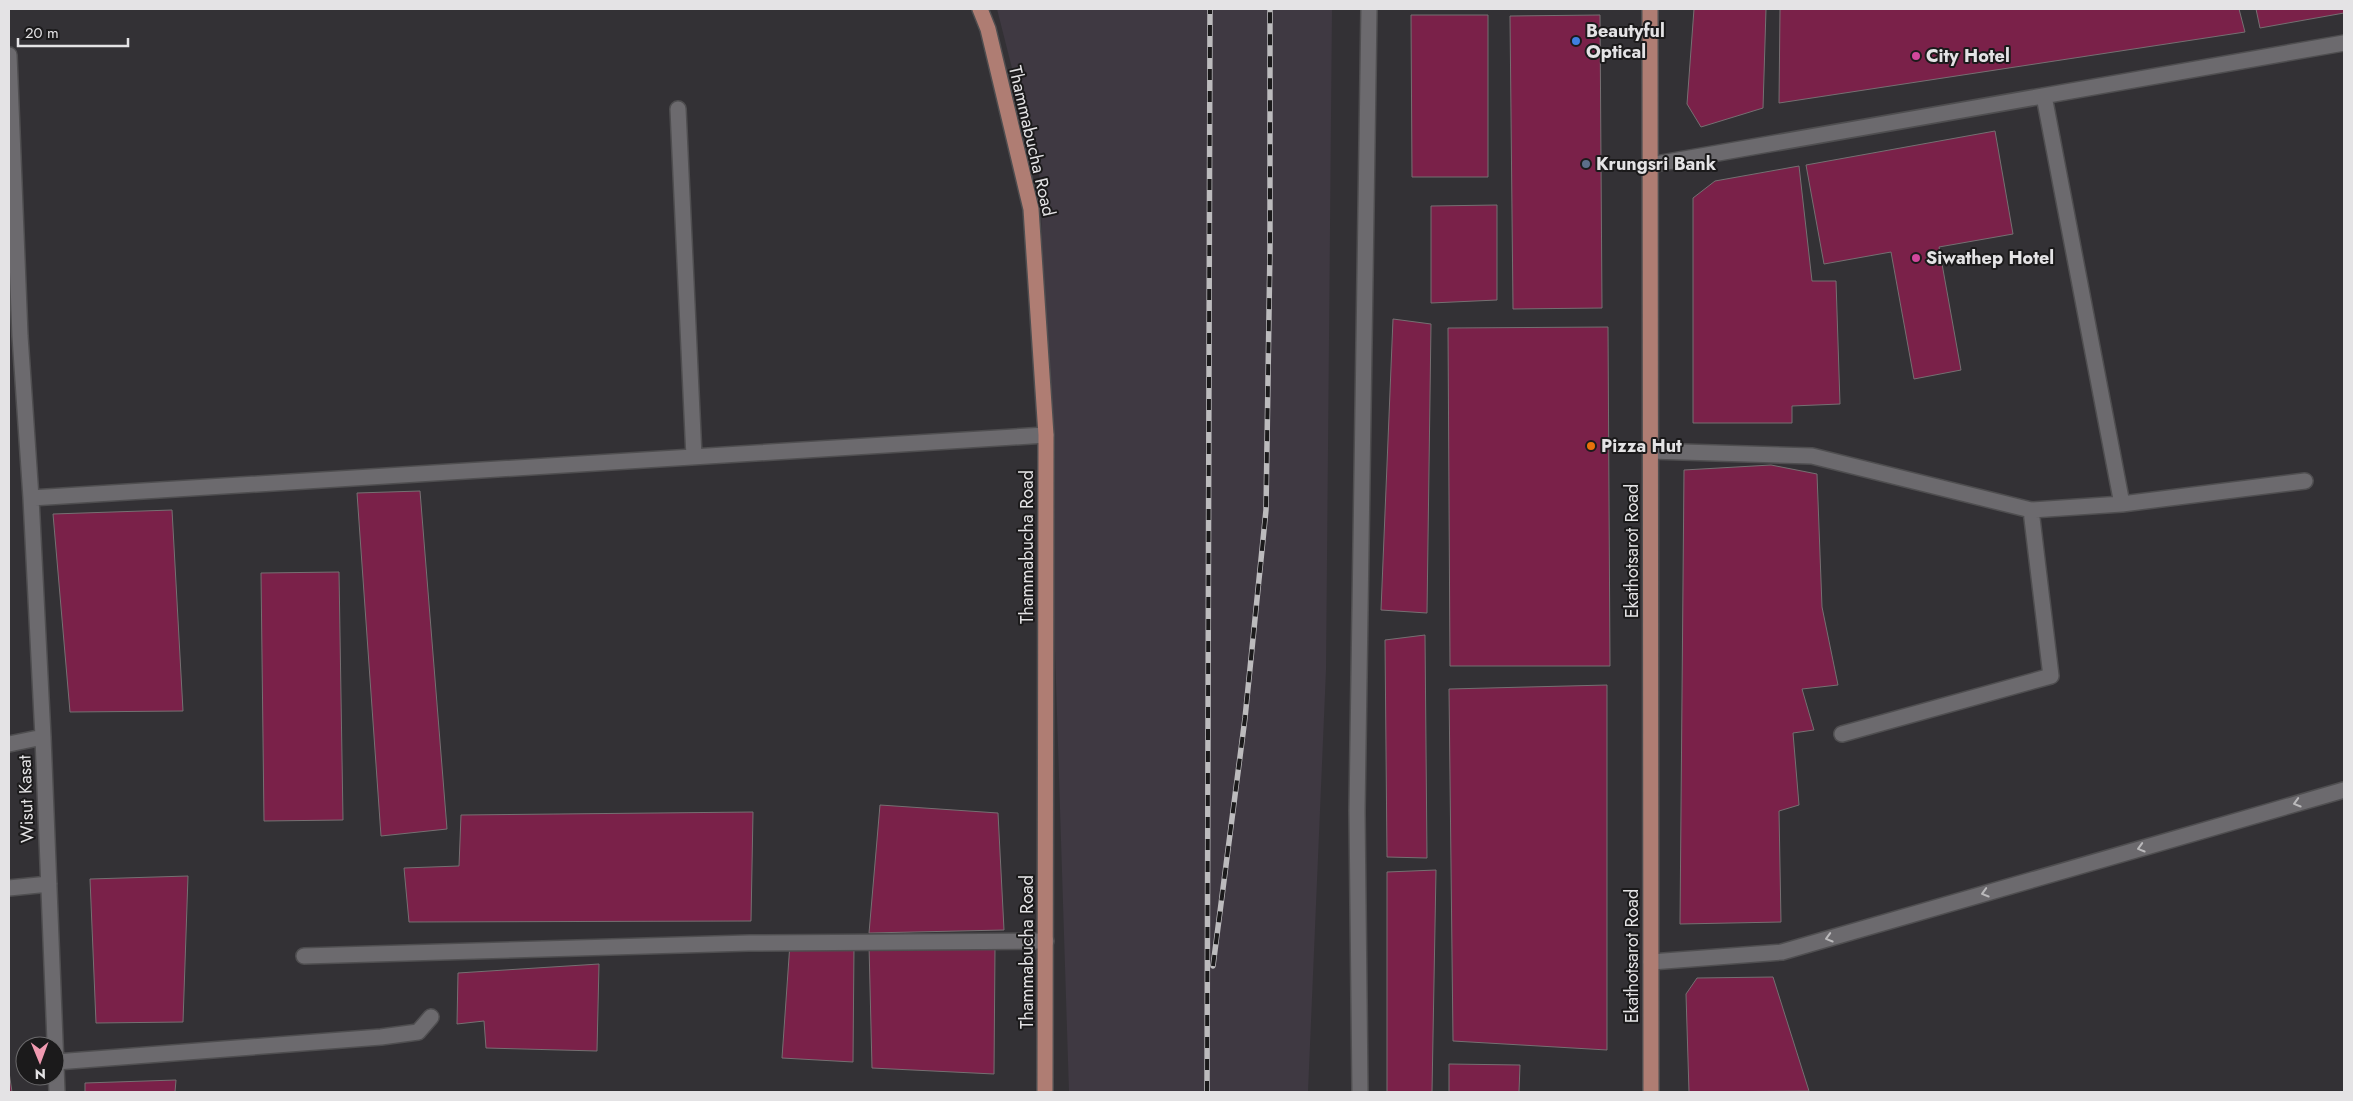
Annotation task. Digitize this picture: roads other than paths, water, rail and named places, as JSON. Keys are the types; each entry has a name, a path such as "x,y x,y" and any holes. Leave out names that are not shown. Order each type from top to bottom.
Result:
{"main road":[{"name":"Thammabucha Road","path":"980,9 988,29 1032,209 1046,435 1045,1092"},
{"name":"Ekathotsarot Road","path":"1650,9 1651,1092"}],"street":[{"path":"1360,1092 1357,811 1369,9"},
{"path":"1650,165 2344,43"},
{"name":"Wisut Kasat","path":"9,55 14,338 31,498 55,1036"},
{"path":"2044,96 2122,504"},
{"path":"678,109 694,457"},
{"path":"31,498 1046,435"},
{"path":"1650,451 1812,456 2031,510 2122,504 2305,481"},
{"path":"1842,734 2051,676 2031,510"},
{"path":"9,744 43,737"},
{"path":"1651,962 1782,952 2344,790"},
{"path":"9,888 49,884"},
{"path":"304,956 749,943 1046,941"},
{"path":"65,1061 380,1037 418,1032 431,1018"}],"railway":[{"path":"1207,1092 1210,9"},
{"path":"1213,966 1245,718 1266,510 1270,248 1270,9"}],"place":[{"name":"Beautyful Optical","path":"1576,41"},
{"name":"City Hotel","path":"1916,56"},
{"name":"Krungsri Bank","path":"1586,164"},
{"name":"Siwathep Hotel","path":"1916,258"},
{"name":"Pizza Hut","path":"1591,446"}]}
